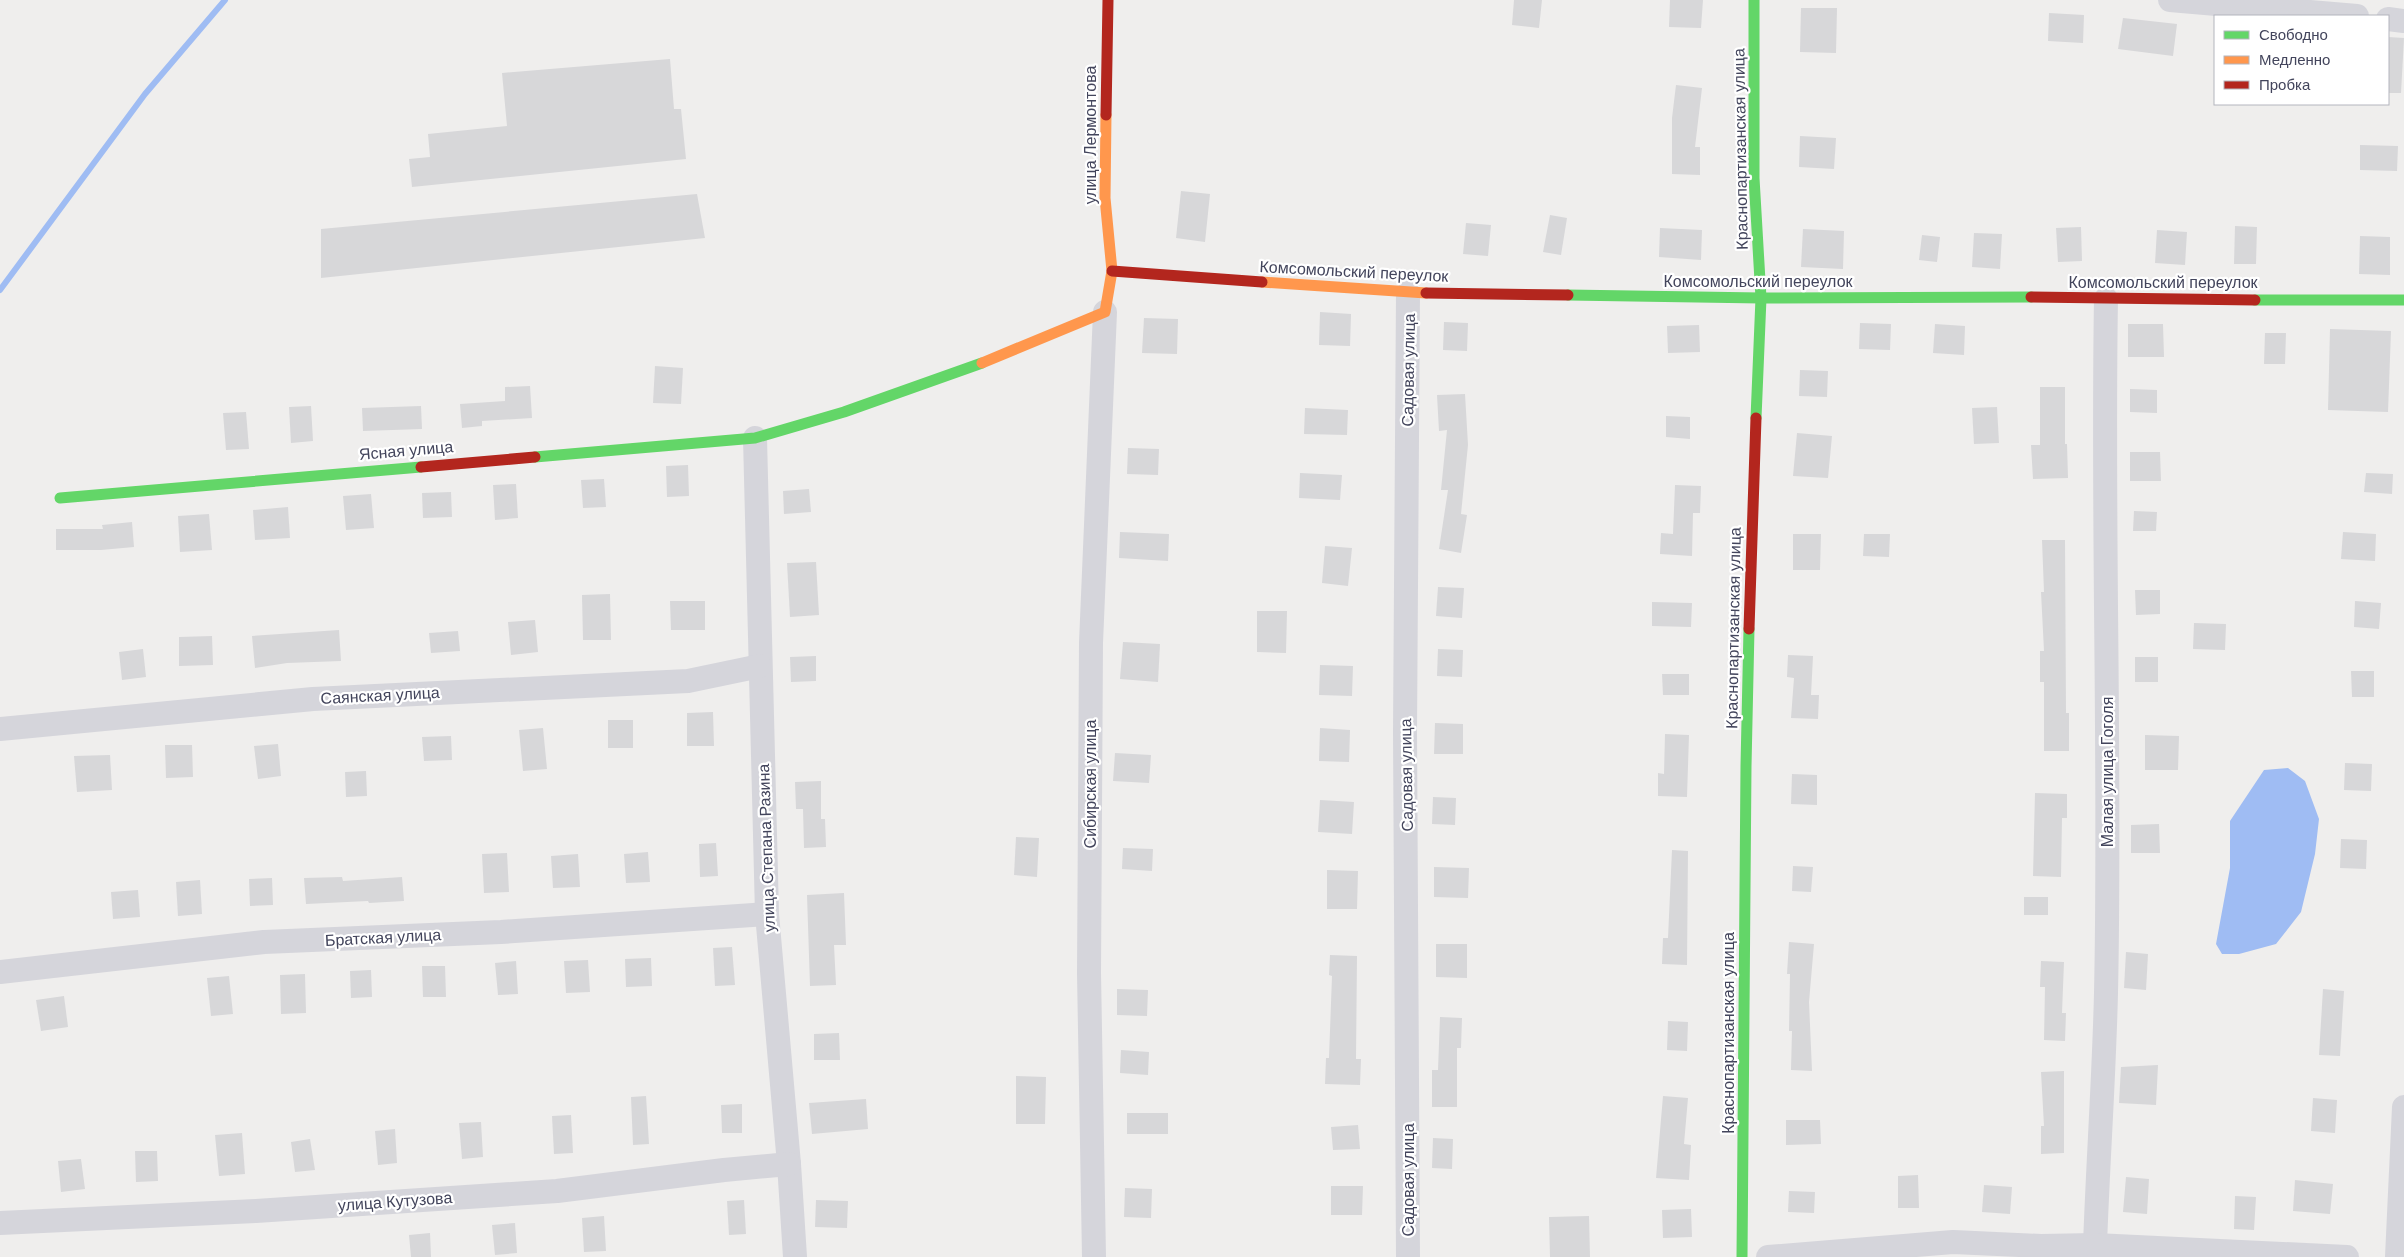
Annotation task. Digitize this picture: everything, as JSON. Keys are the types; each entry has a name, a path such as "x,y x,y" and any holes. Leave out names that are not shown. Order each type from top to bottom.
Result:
{"street":[{"name":"улица Лермонтова","path":"1105,312 1112,271 1104,198 1108,0"},
{"name":"Краснопартизанская улица","path":"1742,1257 1746,766 1752,526 1761,298 1754,178 1754,0"},
{"path":"2170,0 2345,15"},
{"path":"2389,19 2404,21"},
{"name":"Комсомольский переулок","path":"1112,271 1408,292 1761,298 1996,296 2106,299 2404,300"},
{"name":"Садовая улица","path":"1408,292 1405,732 1408,1257"},
{"name":"Малая улица Гоголя","path":"2095,1245 2106,994 2108,674 2104,431 2106,299"},
{"name":"Ясная улица","path":"60,498 755,438 802,426 989,361 1105,312"},
{"name":"Сибирская улица","path":"1094,1257 1089,973 1090,642 1105,312"},
{"name":"улица Степана Разина","path":"755,438 767,914 789,1164 795,1257"},
{"name":"Саянская улица","path":"0,729 313,698 688,680 760,666"},
{"name":"Братская улица","path":"0,972 264,942 501,932 767,914"},
{"path":"2397,1257 2404,1107"},
{"name":"улица Кутузова","path":"0,1223 256,1211 557,1191 724,1170 789,1164"},
{"path":"1768,1257 1953,1242 2041,1246 2095,1245 2347,1257"}],"water":[{"path":"2288,768 2305,781 2319,819 2315,854 2301,912 2276,944 2239,954 2222,954 2216,944 2230,868 2230,821 2264,770"}],"building":[{"path":"1514,0 1542,0 1539,28 1512,25"},
{"path":"1670,0 1703,0 1701,28 1669,27"},
{"path":"1801,8 1837,8 1836,53 1800,52"},
{"path":"2049,13 2084,15 2083,43 2048,41"},
{"path":"2123,18 2177,24 2173,56 2118,49"},
{"path":"2389,37 2404,38 2401,93 2389,93"},
{"path":"670,59 674,109 681,109 686,159 412,187 409,159 430,157 428,134 507,126 502,73"},
{"path":"1676,85 1702,88 1695,147 1700,147 1700,175 1672,174 1672,118"},
{"path":"1800,136 1836,138 1834,169 1799,167"},
{"path":"2360,145 2398,146 2397,171 2360,170"},
{"path":"1181,191 1210,194 1205,242 1176,238"},
{"path":"697,194 705,238 321,278 321,229"},
{"path":"1550,215 1567,218 1561,255 1543,252"},
{"path":"1466,223 1491,225 1488,256 1463,254"},
{"path":"2235,226 2257,227 2256,264 2234,264"},
{"path":"2081,227 2082,261 2058,262 2056,228"},
{"path":"1660,228 1702,230 1701,260 1659,257"},
{"path":"1803,229 1844,231 1843,269 1801,267"},
{"path":"2157,230 2187,232 2185,265 2155,263"},
{"path":"1974,233 2002,234 2000,269 1972,267"},
{"path":"1922,235 1940,237 1937,262 1919,260"},
{"path":"2360,236 2390,237 2390,275 2359,274"},
{"path":"1320,312 1351,314 1350,346 1319,345"},
{"path":"1144,318 1178,319 1177,354 1142,353"},
{"path":"1444,322 1468,323 1467,351 1443,350"},
{"path":"1860,323 1891,324 1890,350 1859,349"},
{"path":"1935,324 1965,326 1964,355 1933,353"},
{"path":"2128,324 2163,324 2164,357 2128,357"},
{"path":"1699,325 1700,352 1668,353 1667,326"},
{"path":"2330,329 2391,331 2388,412 2328,410"},
{"path":"2265,333 2286,333 2285,364 2264,364"},
{"path":"655,366 683,368 681,404 653,403"},
{"path":"1800,370 1828,371 1827,397 1799,396"},
{"path":"530,386 532,418 482,421 482,426 462,428 460,404 505,401 505,387"},
{"path":"2040,387 2065,387 2065,444 2067,444 2068,478 2033,479 2031,445 2040,445"},
{"path":"2130,389 2157,390 2157,413 2130,412"},
{"path":"1465,394 1468,445 1461,514 1467,515 1461,553 1439,549 1448,490 1441,490 1447,430 1439,431 1437,395"},
{"path":"311,406 313,441 291,443 289,407"},
{"path":"421,406 422,429 363,431 362,408"},
{"path":"1997,407 1999,443 1974,444 1972,408"},
{"path":"1305,408 1348,410 1347,435 1304,434"},
{"path":"246,412 249,449 226,450 223,413"},
{"path":"1666,416 1690,417 1690,439 1666,437"},
{"path":"1797,433 1832,436 1828,478 1793,476"},
{"path":"1128,448 1159,449 1158,475 1127,474"},
{"path":"2130,452 2160,452 2161,481 2130,481"},
{"path":"688,465 689,496 667,497 666,466"},
{"path":"1300,473 1342,475 1340,500 1299,498"},
{"path":"2366,473 2393,474 2392,494 2364,492"},
{"path":"604,479 606,507 583,508 581,480"},
{"path":"516,484 518,518 495,520 493,485"},
{"path":"1675,485 1701,486 1700,513 1693,513 1692,556 1660,554 1661,533 1673,534"},
{"path":"809,489 811,512 784,514 783,491"},
{"path":"451,492 452,517 423,518 422,493"},
{"path":"371,494 374,528 346,530 343,496"},
{"path":"288,507 290,538 255,540 253,510"},
{"path":"2134,511 2157,512 2156,531 2133,531"},
{"path":"209,514 212,550 180,552 178,516"},
{"path":"132,522 134,547 101,550 56,550 56,529 103,529 102,525"},
{"path":"1120,532 1169,534 1168,561 1119,558"},
{"path":"2343,532 2376,534 2375,561 2341,559"},
{"path":"1793,534 1821,534 1820,570 1793,570"},
{"path":"1864,534 1890,534 1889,557 1863,556"},
{"path":"2042,540 2065,540 2066,713 2069,713 2069,751 2044,751 2044,682 2040,682 2040,651 2044,651 2041,592 2044,592"},
{"path":"1325,546 1352,548 1348,586 1322,583"},
{"path":"816,562 819,615 790,617 787,563"},
{"path":"1438,587 1464,588 1462,618 1436,616"},
{"path":"2135,590 2160,590 2160,614 2136,615"},
{"path":"610,594 611,640 583,640 582,595"},
{"path":"670,601 705,601 705,630 671,630"},
{"path":"2355,601 2381,603 2379,629 2354,627"},
{"path":"1652,602 1692,603 1691,627 1652,626"},
{"path":"1257,611 1287,611 1286,653 1257,652"},
{"path":"535,620 538,652 511,655 508,622"},
{"path":"2194,623 2226,624 2225,650 2193,649"},
{"path":"339,630 341,661 287,663 255,668 252,636"},
{"path":"458,631 460,651 431,653 429,633"},
{"path":"212,636 213,665 179,666 179,637"},
{"path":"1123,642 1160,644 1158,682 1120,679"},
{"path":"143,649 146,677 122,680 119,652"},
{"path":"1438,649 1463,650 1462,677 1437,676"},
{"path":"1788,655 1813,656 1811,695 1819,695 1818,719 1791,718 1794,678 1787,677"},
{"path":"816,656 816,681 791,682 790,657"},
{"path":"2135,657 2158,657 2158,682 2135,682"},
{"path":"1320,665 1353,666 1352,696 1319,695"},
{"path":"2351,671 2374,671 2374,697 2352,697"},
{"path":"1662,674 1689,674 1689,695 1663,695"},
{"path":"713,712 714,746 687,746 687,713"},
{"path":"608,720 633,720 633,748 608,748"},
{"path":"1435,723 1463,724 1463,754 1434,754"},
{"path":"543,728 547,769 523,771 519,730"},
{"path":"1320,728 1350,730 1349,762 1319,761"},
{"path":"1665,734 1689,735 1687,797 1658,796 1658,773 1664,774"},
{"path":"2145,735 2179,736 2178,770 2145,770"},
{"path":"451,736 452,760 424,761 422,737"},
{"path":"278,744 281,776 258,779 254,746"},
{"path":"165,745 192,745 193,777 166,778"},
{"path":"1115,753 1151,755 1149,783 1113,781"},
{"path":"110,755 112,790 77,792 74,756"},
{"path":"2345,763 2372,764 2371,791 2344,790"},
{"path":"366,771 367,796 346,797 345,772"},
{"path":"1792,774 1817,775 1817,805 1791,804"},
{"path":"821,781 821,819 825,819 826,847 804,848 803,809 796,809 795,782"},
{"path":"2035,793 2067,794 2067,818 2062,818 2061,877 2033,876"},
{"path":"1433,797 1456,798 1455,825 1432,824"},
{"path":"1320,800 1354,802 1352,834 1318,832"},
{"path":"2159,824 2160,853 2131,853 2131,825"},
{"path":"1016,837 1039,838 1037,877 1014,875"},
{"path":"2341,839 2367,840 2366,869 2340,868"},
{"path":"716,843 718,876 700,877 699,844"},
{"path":"1123,848 1153,849 1152,871 1122,869"},
{"path":"1672,850 1688,851 1687,965 1662,964 1663,938 1668,938"},
{"path":"648,852 650,882 626,883 624,854"},
{"path":"507,853 509,892 484,893 482,854"},
{"path":"578,854 580,887 553,888 551,856"},
{"path":"1793,866 1813,867 1811,892 1792,891"},
{"path":"1434,867 1469,868 1468,898 1434,897"},
{"path":"1327,870 1358,871 1357,909 1327,909"},
{"path":"342,877 343,881 402,877 404,901 306,904 304,878"},
{"path":"272,878 273,905 250,906 249,879"},
{"path":"200,880 202,914 178,916 176,882"},
{"path":"138,890 140,917 113,919 111,892"},
{"path":"844,893 846,945 834,945 836,985 810,986 807,895"},
{"path":"2024,897 2048,897 2048,915 2024,915"},
{"path":"1789,942 1814,944 1809,1002 1812,1071 1791,1070 1792,1031 1789,1031 1790,974 1787,974"},
{"path":"1436,944 1467,944 1467,978 1436,977"},
{"path":"732,947 735,985 715,986 713,948"},
{"path":"2126,952 2148,954 2146,990 2124,988"},
{"path":"1330,955 1357,956 1356,1059 1361,1059 1360,1085 1325,1084 1326,1058 1329,1058 1332,976 1329,975"},
{"path":"651,958 652,986 626,987 625,959"},
{"path":"588,960 590,992 566,993 564,961"},
{"path":"516,961 518,994 498,995 495,963"},
{"path":"2041,961 2064,962 2062,1013 2066,1013 2065,1041 2044,1040 2045,987 2040,987"},
{"path":"422,966 445,966 446,997 423,997"},
{"path":"371,970 372,997 351,998 350,971"},
{"path":"305,974 306,1013 281,1014 280,975"},
{"path":"229,976 233,1014 211,1016 207,978"},
{"path":"1117,989 1148,990 1147,1016 1117,1015"},
{"path":"2323,989 2344,991 2340,1056 2319,1055"},
{"path":"64,996 68,1027 41,1031 36,1000"},
{"path":"1440,1017 1462,1018 1461,1048 1457,1048 1457,1107 1432,1107 1432,1070 1438,1070"},
{"path":"1668,1021 1688,1022 1687,1051 1667,1050"},
{"path":"839,1033 840,1060 814,1060 814,1034"},
{"path":"1121,1050 1149,1052 1148,1075 1120,1073"},
{"path":"2158,1065 2156,1105 2119,1103 2121,1067"},
{"path":"2064,1071 2064,1153 2041,1154 2041,1126 2044,1126 2041,1072"},
{"path":"1016,1076 1046,1077 1045,1124 1016,1124"},
{"path":"646,1096 649,1144 633,1145 631,1097"},
{"path":"1663,1096 1688,1098 1684,1144 1691,1145 1689,1180 1656,1178"},
{"path":"2313,1098 2337,1100 2335,1133 2311,1131"},
{"path":"866,1099 868,1129 812,1134 809,1103"},
{"path":"742,1104 742,1133 722,1133 721,1105"},
{"path":"1127,1113 1168,1113 1168,1134 1127,1134"},
{"path":"571,1115 573,1153 554,1154 552,1116"},
{"path":"1786,1120 1820,1120 1821,1144 1786,1145"},
{"path":"481,1122 483,1157 462,1159 459,1123"},
{"path":"1358,1125 1360,1149 1333,1150 1331,1127"},
{"path":"395,1129 397,1163 378,1165 375,1131"},
{"path":"242,1133 245,1174 219,1176 215,1135"},
{"path":"1433,1138 1453,1139 1452,1169 1432,1168"},
{"path":"310,1139 315,1170 295,1172 291,1142"},
{"path":"135,1151 157,1151 158,1181 136,1182"},
{"path":"81,1159 85,1189 61,1192 58,1161"},
{"path":"1918,1175 1919,1208 1898,1208 1898,1176"},
{"path":"2126,1177 2149,1179 2147,1214 2123,1212"},
{"path":"2295,1180 2333,1184 2330,1214 2293,1211"},
{"path":"1984,1185 2012,1187 2010,1214 1982,1212"},
{"path":"1331,1186 1363,1186 1362,1215 1331,1215"},
{"path":"1125,1188 1152,1189 1151,1218 1124,1217"},
{"path":"1789,1191 1815,1192 1814,1213 1788,1212"},
{"path":"2235,1196 2256,1197 2254,1230 2234,1229"},
{"path":"744,1200 746,1234 729,1235 727,1201"},
{"path":"816,1200 848,1201 847,1228 815,1227"},
{"path":"1691,1209 1692,1237 1663,1238 1662,1210"},
{"path":"604,1216 606,1251 584,1252 582,1218"},
{"path":"1589,1216 1590,1257 1550,1257 1549,1217"},
{"path":"515,1223 517,1253 495,1255 492,1225"},
{"path":"430,1233 431,1257 411,1257 409,1235"}],"waterway":[{"path":"0,290 145,94 225,0"}],"traffic: fast":[{"path":"1754,0 1754,178 1761,298 1756,418"},
{"path":"1568,295 1761,298 2031,297"},
{"path":"2255,300 2404,300"},
{"path":"535,457 755,438 844,412 982,363"},
{"path":"60,498 421,467"},
{"path":"1742,1257 1749,629"}],"traffic: slow":[{"path":"982,363 1105,312 1112,271 1105,198 1106,115"},
{"path":"1262,282 1426,293"}],"traffic: jam":[{"path":"1106,115 1108,0"},
{"path":"1112,271 1262,282"},
{"path":"1426,293 1568,295"},
{"path":"2031,297 2255,300"},
{"path":"1749,629 1756,418"},
{"path":"421,467 535,457"}]}
